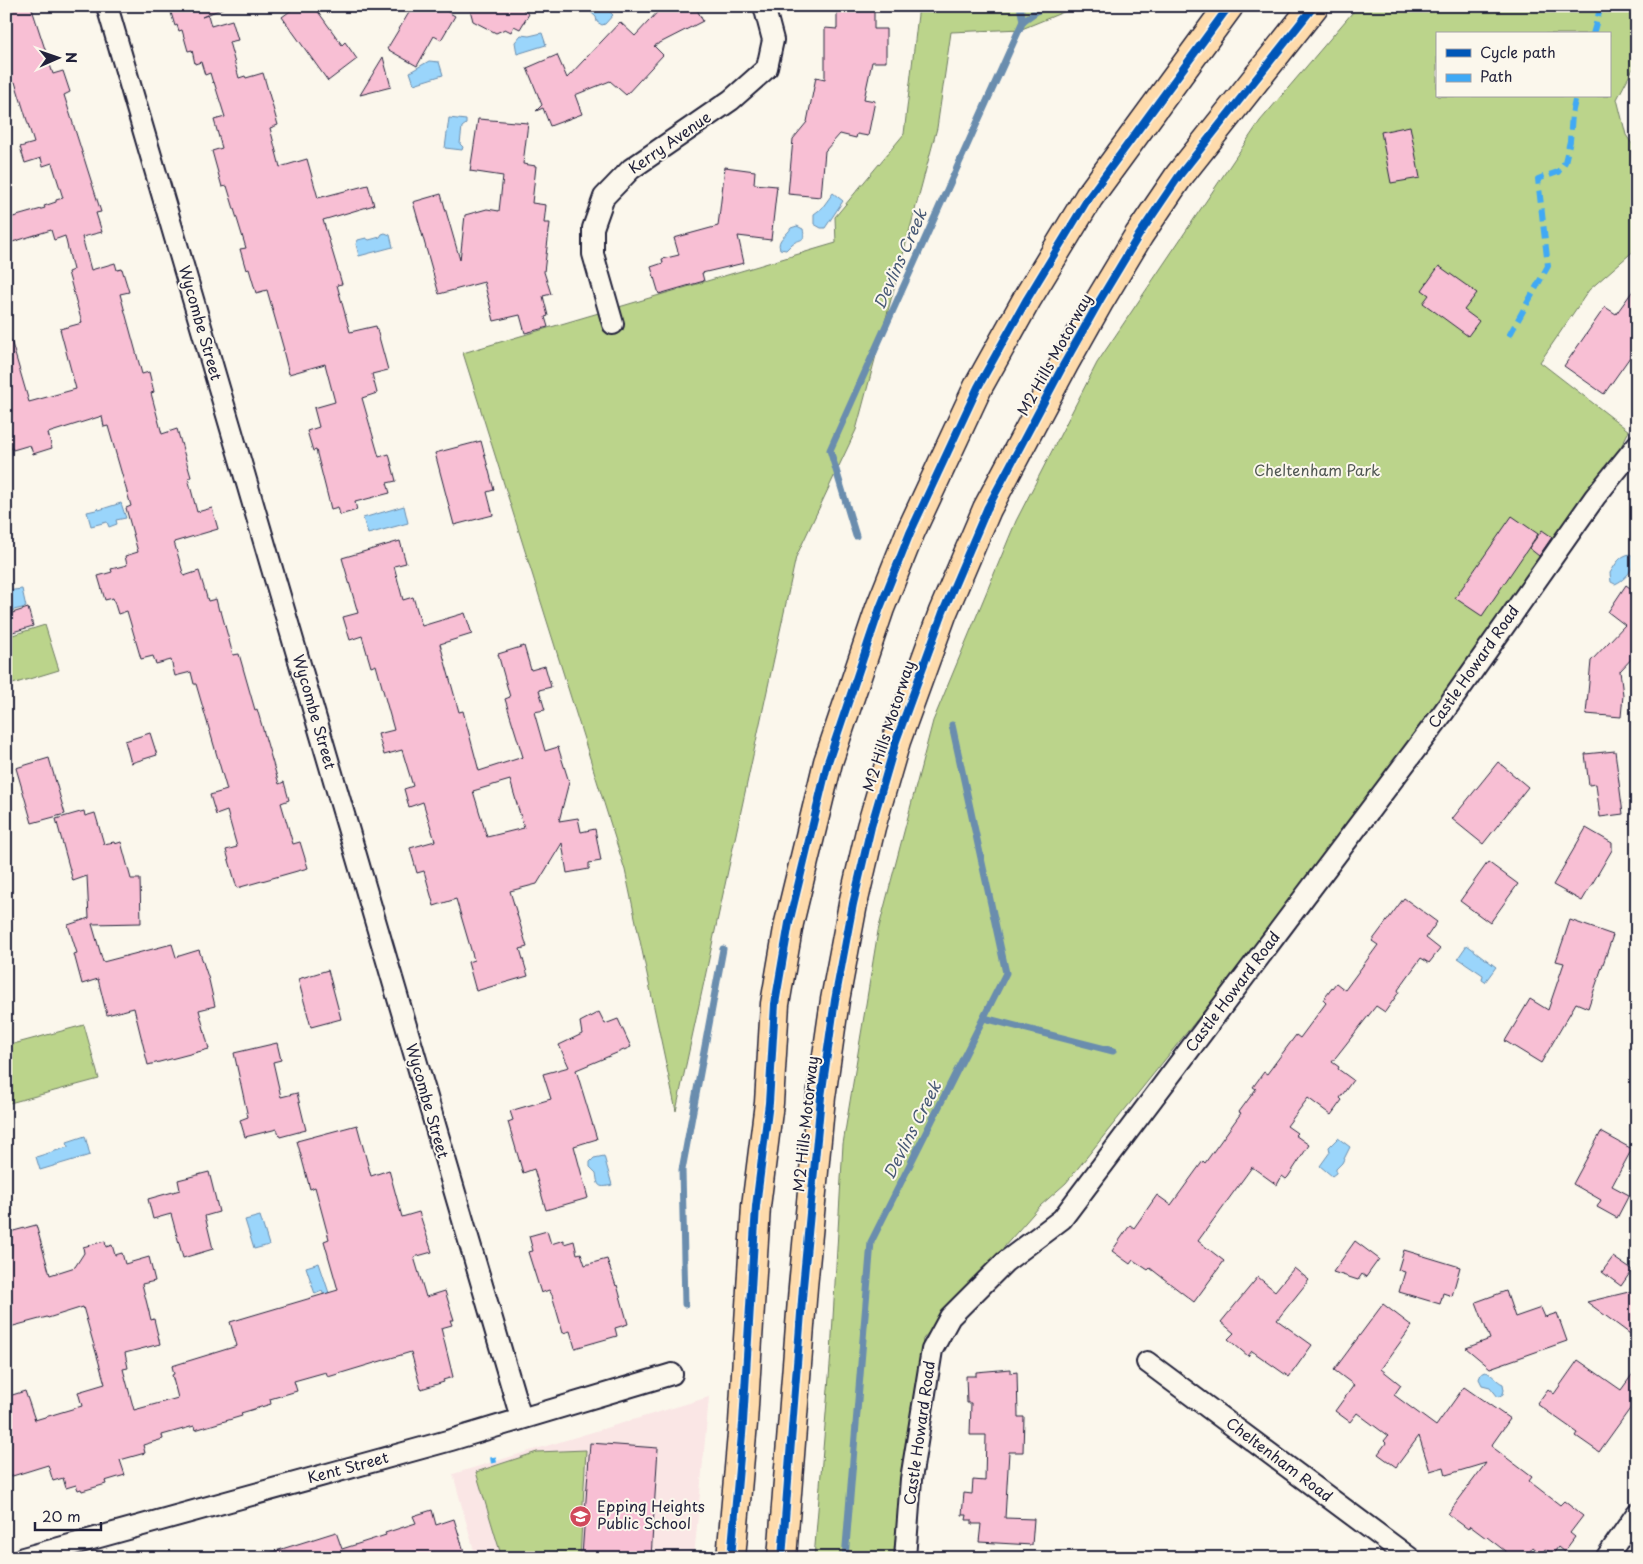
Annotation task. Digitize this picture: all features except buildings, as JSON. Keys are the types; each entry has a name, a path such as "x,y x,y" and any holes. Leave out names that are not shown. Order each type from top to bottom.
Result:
{"highway":[{"path":"731,1558 744,1423 756,1206 769,1103 775,1004 789,923 807,845 828,762 846,705 880,608 910,533 978,386 1027,299 1089,197 1229,6"},
{"name":"M2 Hills Motorway","path":"782,1558 821,1096 832,1019 853,904 871,827 896,741 944,612 987,509 1073,348 1140,235 1179,176 1314,6"}],"street":[{"name":"Wycombe Street","path":"107,6 521,1418"},
{"name":"Kerry Avenue","path":"613,324 593,254 593,228 604,197 631,169 731,100 767,68 773,40 764,6"},
{"name":"Castle Howard Road","path":"904,1558 911,1479 932,1350 950,1317 1006,1262 1062,1219 1443,713 1595,497 1637,445"},
{"name":"Cheltenham Road","path":"1147,1362 1410,1558"},
{"name":"Kent Street","path":"23,1558 451,1440 672,1374"},
{"path":"1606,1558 1637,1513"}],"shaded area":[{"name":"Epping Heights Public School","path":"709,1397 694,1558 476,1558 453,1474"}],"green space":[{"path":"919,6 1078,6 1022,29 951,32 937,128 856,430 796,557 676,1111 625,870 463,353 836,243 835,217 904,134"},
{"name":"Cheltenham Park","path":"1358,6 1637,6 1637,61 1617,99 1626,135 1637,151 1637,248 1589,290 1540,362 1629,431 1595,497 1443,713 1066,1183 1040,1206 923,1339 897,1558 814,1558 831,1353 843,1144 878,931 933,721 1016,521 1097,363 1260,121"},
{"path":"45,625 59,670 6,686 6,637"},
{"path":"84,1025 99,1079 6,1104 6,1046"},
{"path":"586,1450 580,1558 502,1558 476,1472 537,1452"}],"water":[{"path":"584,6 604,6 613,15 602,25 597,22 596,17"},
{"path":"542,33 546,45 517,54 515,42 521,35 529,36"},
{"path":"429,61 439,62 443,75 414,84 410,72"},
{"path":"449,118 466,120 466,124 462,127 460,144 463,147 462,150 445,148"},
{"path":"833,193 843,201 825,228 821,228 814,224 814,214 822,208"},
{"path":"797,226 803,229 804,236 802,240 795,242 786,250 780,249 779,243 781,240 791,228"},
{"path":"385,233 390,235 393,247 359,256 356,244 358,240 366,238 369,240 380,237"},
{"path":"121,503 126,518 116,520 117,524 109,527 107,522 91,526 87,512"},
{"path":"404,506 408,523 368,534 363,518"},
{"path":"1630,554 1636,558 1631,570 1619,582 1615,584 1611,582 1610,573 1616,564 1620,559"},
{"path":"22,589 26,607 6,612 6,591"},
{"path":"1467,945 1496,967 1485,982 1482,980 1483,975 1458,958"},
{"path":"85,1136 90,1155 40,1170 36,1157 68,1147 67,1142"},
{"path":"1338,1138 1350,1147 1342,1163 1336,1169 1336,1173 1332,1176 1320,1166 1330,1152 1329,1147"},
{"path":"604,1156 612,1185 601,1186 598,1183 596,1173 590,1167 590,1162 594,1158"},
{"path":"260,1216 269,1245 254,1249 245,1220"},
{"path":"319,1263 330,1296 325,1298 322,1291 315,1294 306,1267"},
{"path":"1486,1372 1503,1384 1503,1394 1498,1397 1490,1387 1482,1385 1479,1379 1481,1374"}],"waterway":[{"path":"1020,6 1023,21"},
{"name":"Devlins Creek","path":"856,536 830,450 1023,21 1044,6"},
{"name":"Devlins Creek","path":"845,1558 871,1242 1006,973 952,725"},
{"path":"685,1304 682,1170 723,949"},
{"path":"984,1018 1113,1051"}],"marked path":[{"path":"1594,32 1601,6"},
{"path":"1509,336 1548,266 1538,179 1558,172 1565,162 1570,141 1576,98"},
{"path":"493,1457 494,1463"}],"cycle path":[{"path":"731,1558 743,1423 756,1206 769,1103 775,1004 789,923 828,762 880,608 910,533 978,387 1027,299 1089,197 1229,6"},
{"path":"782,1558 803,1287 821,1097 835,1000 853,904 871,827 896,741 943,612 987,509 1100,300 1139,235 1179,176 1314,6"}],"place":[{"name":"Epping Heights Public School","path":"581,1516"}]}
